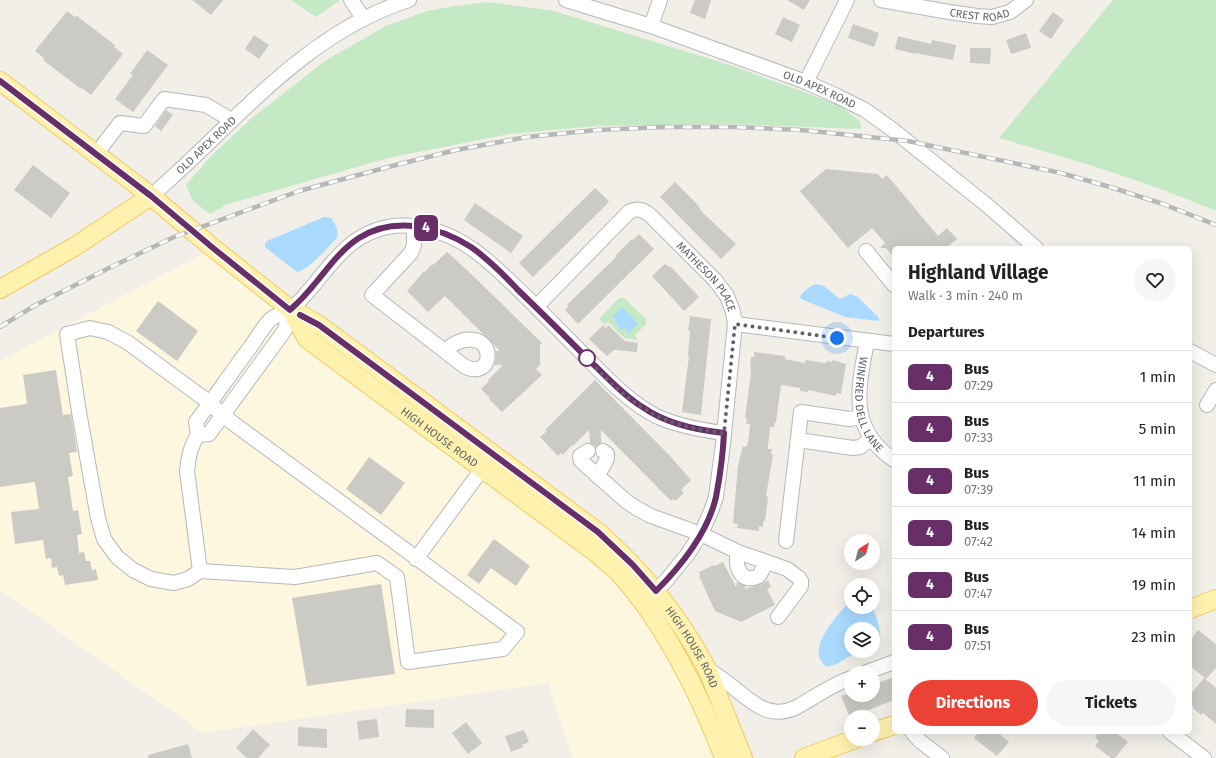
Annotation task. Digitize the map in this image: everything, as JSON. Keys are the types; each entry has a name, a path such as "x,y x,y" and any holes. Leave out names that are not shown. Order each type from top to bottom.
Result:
{"main road":[{"name":"HIGH HOUSE ROAD","path":"0,81 151,196 290,310 319,325 598,532 633,565 649,597 660,627 688,676 708,718 724,758"},
{"name":"OLD APEX ROAD","path":"0,290 74,247 151,196"},
{"name":"HIGH HOUSE ROAD","path":"290,310 307,339 482,470 595,552 649,597 687,636 707,668 743,758"},
{"path":"1192,608 1216,599"},
{"path":"880,729 892,725"},
{"path":"804,758 844,743"}],"street":[{"path":"351,0 363,18"},
{"name":"OLD APEX ROAD","path":"151,196 269,85 313,50 363,18 409,0"},
{"name":"OLD APEX ROAD","path":"566,0 651,26 806,82 865,110 889,126 988,206 1034,246"},
{"path":"651,26 660,0"},
{"path":"806,82 847,0"},
{"name":"CREST ROAD","path":"881,0 949,12 992,17 1010,12 1026,0"},
{"path":"96,154 120,122 144,126 164,99 206,105 231,120"},
{"name":"MATHESON PLACE","path":"536,307 629,212 639,209 652,216 715,280 726,296 733,312 735,324 716,497 701,534 676,569 649,597"},
{"path":"414,226 414,245 412,253 372,295 446,351"},
{"path":"200,571 187,471 188,456 198,435 196,422 271,319 290,310 305,296 338,257 359,238 374,231 390,227 414,226 440,231 470,247 500,272 613,383 642,407 656,416 677,424 724,433"},
{"path":"866,251 892,283"},
{"path":"198,435 209,434 285,330 290,310"},
{"path":"735,324 866,342 892,344"},
{"path":"90,328 108,332 127,342 210,403 222,415 517,632 503,649 408,662 396,577 377,563 295,577 200,571 188,579 174,583 151,579 133,570 117,557 104,539 98,518 67,334 90,328"},
{"name":"WINFRED DELL LANE","path":"866,342 858,394 861,417 871,439 881,450 892,458"},
{"path":"1192,352 1216,365"},
{"path":"1207,405 1216,390"},
{"path":"786,541 802,412 850,419 861,417"},
{"path":"798,440 853,448 860,447 871,439"},
{"path":"588,451 582,454 580,458 583,463 638,510 701,534 738,552 766,563 787,569 797,576 801,581 800,588 778,617"},
{"path":"597,476 607,458 607,454 603,451"},
{"path":"416,559 494,455"},
{"path":"738,552 736,564 738,570 747,577 753,578 759,576 766,563"},
{"path":"880,667 892,663"},
{"path":"707,668 733,687 751,703 764,709 778,712 796,707 832,685 844,681"},
{"path":"914,734 920,741 942,758"},
{"path":"1173,734 1204,758"}],"shaded area":[{"path":"213,248 307,339 630,587 724,758 573,758 548,683 203,733 0,590 0,361"}],"green space":[{"path":"291,0 340,0 316,17"},
{"path":"1113,0 1216,0 1216,211 1136,180 999,138"},
{"path":"487,2 554,11 733,66 839,105 860,121 861,129 728,124 597,126 509,134 388,158 228,204 210,214 193,201 186,185 210,157 252,118 325,61 386,26 427,11"},
{"path":"619,298 624,298 646,319 646,324 635,335 637,340 624,338 608,322 605,325 599,319"}],"water":[{"path":"324,217 331,218 337,230 337,238 318,258 302,270 297,272 265,247 265,243 267,241"},
{"path":"818,284 824,286 840,299 850,294 858,297 879,318 879,321 845,317 801,299 801,295 805,291"},
{"path":"622,307 638,324 629,333 624,328 622,330 615,323 617,321 612,317"},
{"path":"844,608 844,614 875,614 877,622 844,622 844,658 846,658 837,664 827,667 821,660 819,651 825,633"}],"building":[{"path":"192,0 223,0 211,15"},
{"path":"695,0 711,0 705,19 690,13"},
{"path":"787,0 810,0 804,10"},
{"path":"67,11 75,17 77,16 115,45 114,47 123,54 91,95 43,60 44,58 35,51"},
{"path":"1053,12 1064,20 1051,39 1039,31"},
{"path":"783,17 800,25 792,42 775,34"},
{"path":"853,24 879,33 874,47 848,38"},
{"path":"1026,33 1031,48 1011,54 1006,40"},
{"path":"254,35 269,45 259,59 245,49"},
{"path":"898,36 931,44 932,40 956,45 953,60 895,49"},
{"path":"970,48 991,48 990,64 970,63"},
{"path":"147,50 168,65 133,112 115,99 133,75 130,74"},
{"path":"166,110 173,115 161,131 155,126"},
{"path":"33,165 70,193 51,218 14,190"},
{"path":"826,169 878,174 882,179 887,175 938,236 947,228 957,239 948,246 892,246 892,256 886,248 880,248 885,243 872,228 848,248 800,191"},
{"path":"675,182 697,204 702,212 736,244 721,259 660,197"},
{"path":"595,188 609,201 533,277 519,263"},
{"path":"475,203 523,236 511,253 464,220"},
{"path":"639,234 654,249 578,324 565,310 568,307 567,305 616,257 615,256 632,239 633,240"},
{"path":"447,252 542,343 540,345 540,365 536,369 542,375 502,412 481,389 503,365 494,365 496,359 495,351 500,351 445,296 428,312 407,291 424,271 425,272 432,264 433,265"},
{"path":"665,264 669,267 670,266 699,297 684,311 652,276"},
{"path":"158,301 198,331 177,361 136,331"},
{"path":"689,316 711,319 701,415 682,412 689,356"},
{"path":"603,325 606,328 608,325 625,341 638,343 637,352 614,350 607,356 589,339"},
{"path":"754,352 785,356 785,359 805,363 805,360 826,363 826,361 832,362 833,360 846,364 841,394 836,393 836,396 808,390 808,392 800,391 800,388 781,385 776,422 774,427 770,427 768,449 772,449 771,454 773,455 766,496 768,497 765,521 763,521 763,527 759,526 759,531 737,528 738,524 733,523 738,466 743,446 746,447 748,443 750,424 746,424 747,418 745,418 751,373 751,357 754,357"},
{"path":"56,370 63,415 71,414 77,452 69,453 73,476 68,477 73,511 78,510 82,534 77,535 79,553 84,552 86,561 90,561 92,570 96,569 98,580 65,585 63,575 59,576 57,567 52,568 51,558 46,559 43,540 15,544 11,512 39,509 35,482 0,487 0,408 27,404 23,375"},
{"path":"595,380 671,457 691,480 681,490 684,493 675,501 673,499 671,501 601,430 601,443 596,447 590,443 589,430 563,455 561,453 558,456 540,437 547,431 545,430"},
{"path":"369,457 405,483 381,515 346,489"},
{"path":"494,539 530,566 516,586 491,568 479,584 467,575"},
{"path":"723,562 736,587 737,582 746,586 744,589 762,584 768,580 771,587 767,589 775,605 741,622 715,611 699,576 699,572"},
{"path":"381,584 395,674 307,686 292,598"},
{"path":"1198,630 1216,644 1216,668 1206,679 1192,668 1192,638"},
{"path":"892,678 892,701 869,710 847,710 841,696 844,695 844,702 880,702 880,682"},
{"path":"1204,678 1216,688 1216,724 1203,713 1201,715 1193,708 1192,693"},
{"path":"406,709 434,710 434,728 405,727"},
{"path":"377,719 379,737 359,740 357,721"},
{"path":"466,722 482,743 468,754 452,733"},
{"path":"298,727 327,729 327,748 298,746"},
{"path":"253,729 270,745 258,758 247,758 236,748"},
{"path":"524,730 529,742 522,745 523,747 511,752 505,736"},
{"path":"977,734 999,734 1009,742 997,756 974,738"},
{"path":"1097,734 1118,734 1128,742 1115,758 1111,758 1095,746 1099,741 1095,737"},
{"path":"188,744 192,758 148,758 148,755"}],"railway":[{"path":"0,327 34,306 174,237 299,191 456,150 527,137 597,130 664,127 735,127 801,130 908,141 1061,173 1163,204 1216,225"}],"bus line":[{"name":"4","path":"0,81 151,196 290,310 305,296 348,246 359,238 379,229 402,225 428,228 440,231 470,247 506,277 613,383 642,407 656,416 677,424 711,432 724,433 716,497 701,534 676,569 656,591 633,565 598,532 319,325 300,315"}],"route":[{"path":"587,358 627,396 656,416 677,424 711,432 724,433 735,324 837,338"}]}
